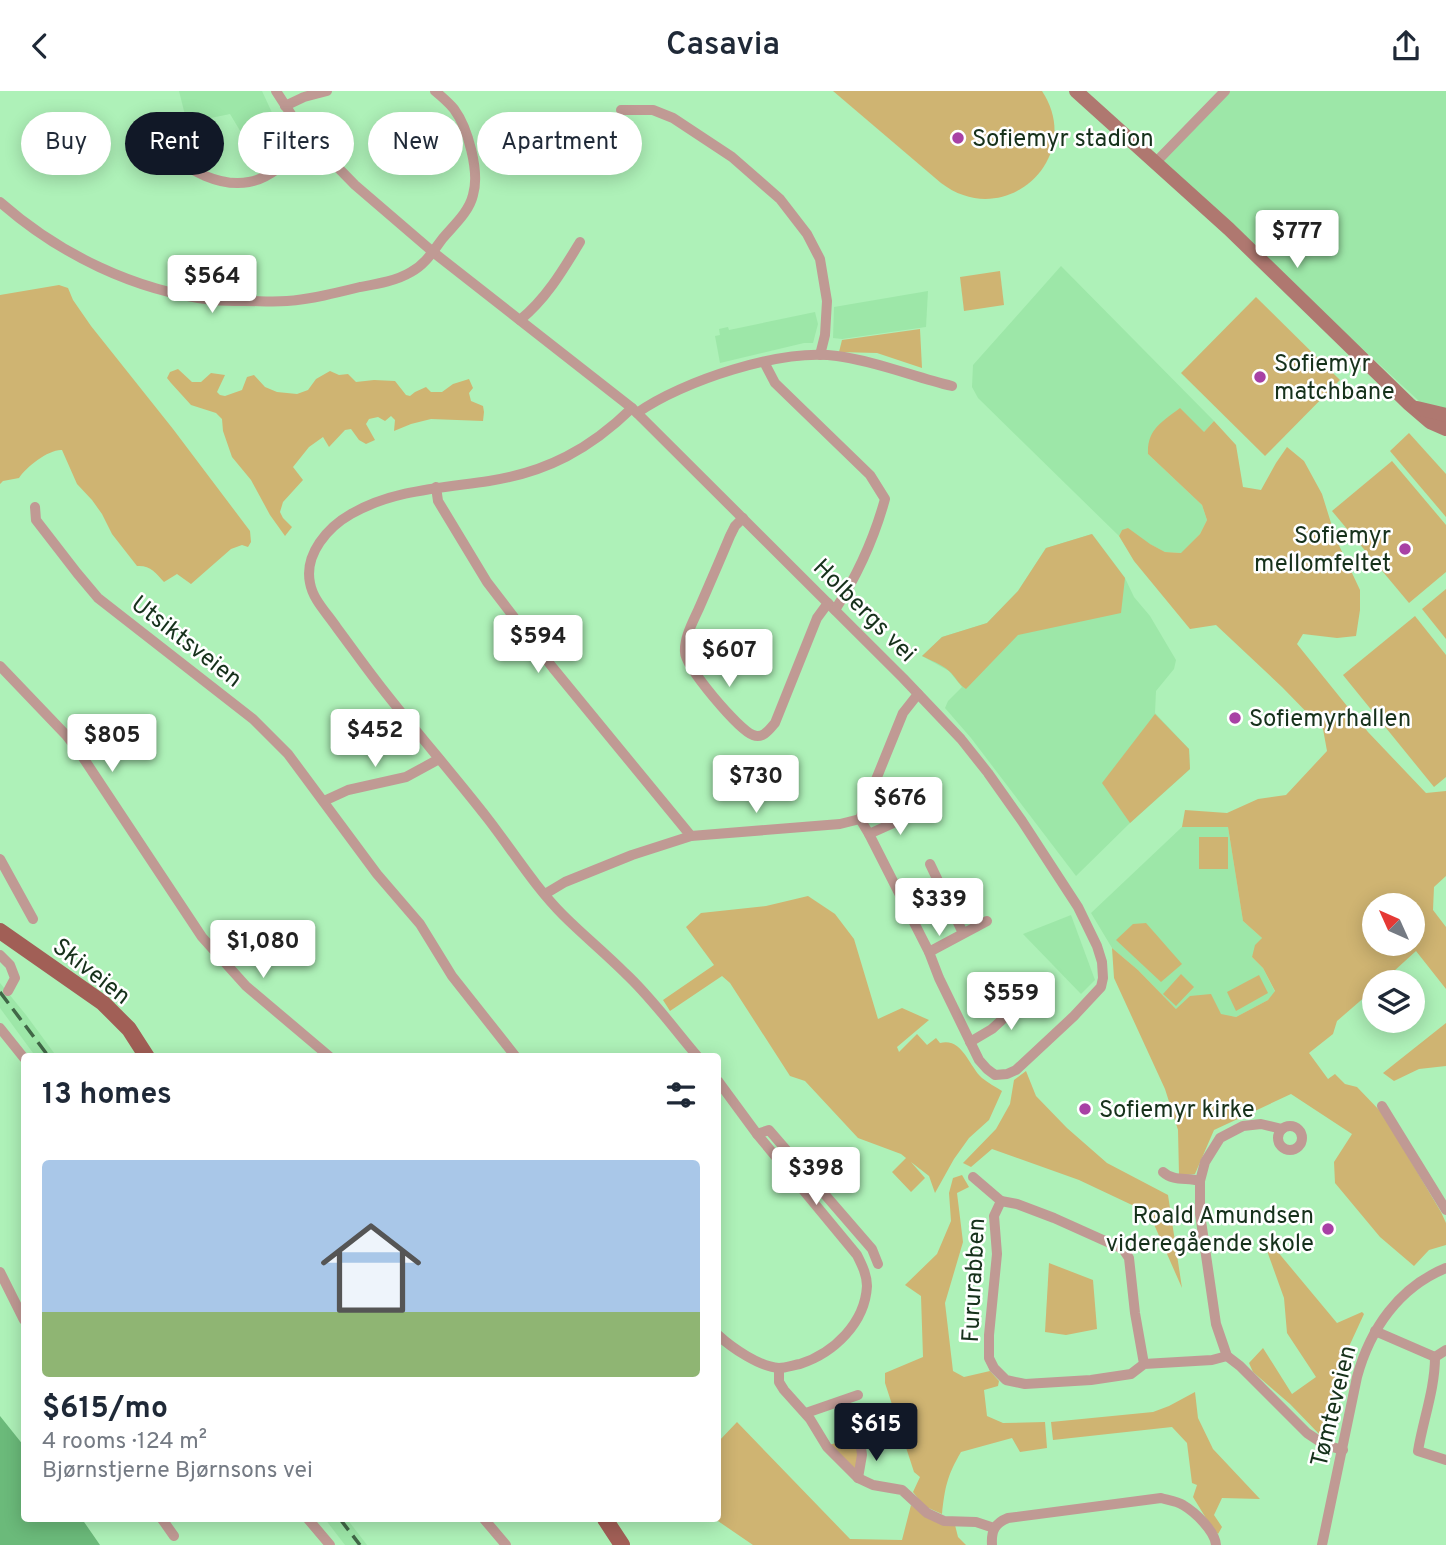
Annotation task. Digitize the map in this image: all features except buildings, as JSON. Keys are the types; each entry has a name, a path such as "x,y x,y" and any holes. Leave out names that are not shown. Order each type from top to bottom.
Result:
{"main road":[{"path":"1076,91 1255,254 1413,407 1430,422 1446,429"},
{"path":"1413,407 1446,415"},
{"name":"Skiveien","path":"0,931 103,1003 129,1029 144,1053"},
{"path":"607,1522 622,1545"}],"street":[{"name":"Holbergs vei","path":"276,91 290,112"},
{"path":"285,106 327,91"},
{"path":"0,202 61,247 120,276 186,296 217,301 287,301 376,284 412,272 424,264 467,209 473,196 476,180 466,132 454,110 435,91"},
{"path":"1155,163 1225,91"},
{"path":"621,110 653,110 673,118 732,157 780,199 807,235 820,259 827,301 825,335 820,355"},
{"path":"205,175 228,182 249,182 266,175"},
{"name":"Holbergs vei","path":"345,175 433,252 635,410 918,694 961,739 988,773 1078,907 1097,946 1103,978 1101,987 1082,1009 1016,1070 995,1075 979,1060 970,1042"},
{"path":"520,320 559,277 580,242"},
{"path":"695,1053 624,971 562,915 369,671 317,600 309,580 311,559 324,534 349,515 379,500 436,487 489,481 542,468 591,444 635,410 676,391 747,366 788,357 820,355 857,360 952,386"},
{"path":"743,518 730,536 692,624 685,652 687,661 698,678 741,726 753,735 761,736 768,733 775,723 817,618 831,607 853,581 885,499 870,475 775,383 764,362"},
{"path":"436,487 438,501 487,582 553,669 691,835"},
{"name":"Utsiktsveien","path":"34,507 36,520 98,598 253,719 288,754 377,873 420,924 452,976 513,1053"},
{"path":"0,666 80,753 178,903 216,954 246,986 325,1053"},
{"path":"860,819 903,713 918,694"},
{"path":"324,801 348,790 406,777 439,759"},
{"path":"869,834 918,812"},
{"path":"545,894 565,882 691,835 839,824 860,819"},
{"path":"860,819 929,952 970,1042 992,1029 1030,994"},
{"path":"0,859 33,919"},
{"path":"930,864 963,933"},
{"path":"929,952 987,921"},
{"path":"0,955 10,965 15,978 8,991"},
{"path":"1006,987 1009,1013"},
{"path":"0,1028 21,1054"},
{"path":"721,1085 757,1134 857,1255 865,1272 867,1286 862,1310 846,1335 815,1359 779,1368 744,1355 721,1337"},
{"path":"1382,1106 1446,1210"},
{"path":"1282,1129 1261,1124 1243,1126 1220,1138 1205,1162 1200,1181 1200,1214 1216,1324 1227,1356 1307,1433 1325,1445 1343,1450"},
{"path":"757,1134 769,1130 872,1249 878,1264"},
{"path":"1163,1172 1175,1179 1200,1181"},
{"name":"Fururabben","path":"973,1177 1001,1202 1029,1208 1123,1249 1129,1258 1144,1364"},
{"name":"Fururabben","path":"1001,1202 994,1216 997,1254 989,1358 994,1368 1006,1380 1025,1384 1091,1380 1131,1374 1144,1364 1212,1360 1227,1356"},
{"path":"1207,1256 1220,1258"},
{"name":"Tømteveien","path":"1322,1545 1359,1369 1375,1331 1389,1309 1405,1293 1428,1276 1446,1268"},
{"path":"0,1272 21,1314"},
{"path":"1375,1331 1435,1357"},
{"path":"1411,1360 1415,1349"},
{"path":"1435,1357 1446,1350"},
{"path":"1435,1357 1434,1380 1418,1451 1446,1460"},
{"path":"779,1368 781,1386 806,1413 827,1447 858,1478 873,1485 902,1490 927,1513 944,1521 976,1522 994,1528"},
{"path":"806,1413 858,1395"},
{"path":"858,1478 861,1447"},
{"path":"992,1545 994,1528 1008,1518 1161,1499 1185,1506 1209,1529 1216,1545"},
{"path":"164,1522 174,1537"},
{"path":"311,1522 330,1545"},
{"path":"487,1522 506,1545"}],"shaded area":[{"path":"179,91 262,91 272,112 238,112 238,127 230,114 224,115 224,112 184,112"},
{"path":"833,91 1042,91 1053,116 1054,141 1046,162 1032,181 1013,193 990,199 966,196 941,183"},
{"path":"1224,91 1446,91 1446,426 1156,158"},
{"path":"1061,266 1214,421 1204,432 1148,454 1202,505 1207,520 1200,534 1182,553 1165,552 1122,530 1119,536 978,398 972,387 973,365"},
{"path":"1000,271 1004,305 964,311 960,277"},
{"path":"59,285 68,288 91,326 250,531 251,542 248,547 242,545 231,549 191,584 177,574 164,582 149,568 137,566 112,534 92,500 77,484 62,450 38,459 19,478 0,484 0,295"},
{"path":"928,291 926,327 833,338 834,307"},
{"name":"Sofiemyr matchbane","path":"1256,297 1340,380 1265,456 1181,373"},
{"path":"815,312 818,324 813,343 720,363 715,336 720,335 719,329 728,327 729,330"},
{"path":"920,329 922,368 877,353 839,352 842,340"},
{"path":"178,369 192,382 201,382 211,373 225,375 217,392 225,396 242,390 247,377 254,375 265,387 277,392 297,394 308,390 316,379 330,371 339,375 348,374 356,382 395,381 406,395 410,396 426,387 431,392 442,392 453,384 469,379 473,388 469,393 471,401 483,406 483,421 431,419 394,431 395,420 391,416 385,421 378,417 369,419 366,424 375,440 366,444 359,440 351,429 345,430 329,447 323,437 309,447 293,467 303,480 283,502 280,512 292,527 285,536 251,480 232,457 222,419 216,413 191,405 167,378 170,372"},
{"path":"1180,408 1204,432 1214,421 1236,445 1243,487 1261,490 1287,447 1304,461 1322,494 1336,539 1360,590 1360,610 1356,636 1337,638 1303,634 1297,644 1368,732 1426,793 1446,791 1446,876 1434,887 1433,910 1446,927 1446,989 1420,956 1425,956 1425,893 1362,893 1362,956 1411,956 1395,970 1362,970 1362,999 1337,1021 1333,1034 1309,1053 1328,1079 1335,1074 1345,1084 1357,1087 1382,1113 1441,1212 1446,1223 1446,1245 1429,1250 1414,1266 1380,1237 1335,1183 1334,1162 1352,1134 1291,1094 1214,1130 1195,1174 1179,1175 1178,1130 1165,1089 1114,978 1112,948 1176,1009 1190,996 1211,994 1221,1014 1236,1017 1268,1000 1275,991 1263,968 1252,957 1255,945 1262,938 1243,921 1228,827 1182,827 1185,810 1227,813 1258,799 1286,795 1327,751 1323,729 1216,625 1190,629 1134,561 1119,536 1122,530 1128,528 1165,552 1181,553 1200,534 1207,520 1202,505 1148,454 1150,438 1162,422"},
{"path":"1409,433 1446,474 1446,517 1390,451"},
{"name":"Sofiemyr mellomfeltet","path":"1392,461 1446,525 1446,572 1409,603 1332,511"},
{"path":"1092,534 1125,578 1134,597 1150,616 1176,660 1174,669 1156,691 1155,713 1189,749 1190,769 1076,876 945,708 962,687 949,671 922,656 942,637 987,623 1018,591 1046,548"},
{"path":"1092,534 1125,578 1121,613 1018,635 966,689 946,669 922,656 942,637 987,623 1018,591 1046,548"},
{"path":"1446,589 1446,639 1422,609"},
{"path":"1415,616 1446,655 1446,777 1434,787 1343,675"},
{"path":"1155,714 1189,749 1190,769 1130,823 1102,783"},
{"path":"1182,827 1228,827 1243,921 1262,938 1252,957 1263,968 1275,992 1268,1000 1236,1017 1176,1009 1112,948 1091,913"},
{"path":"1199,837 1228,837 1228,869 1199,869"},
{"path":"808,896 835,914 854,939 878,1019 902,1008 929,1020 897,1047 899,1052 917,1034 927,1045 936,1038 940,1043 954,1044 982,1078 1002,1091 989,1120 969,1138 935,1193 929,1176 911,1162 925,1178 911,1192 892,1172 906,1158 858,1138 805,1081 790,1076 730,983 722,976 670,1011 663,1000 714,965 686,927 701,913 766,906"},
{"path":"1071,915 1095,980 1081,994 1023,934"},
{"path":"1146,923 1182,964 1161,982 1116,940 1133,924"},
{"path":"1181,974 1194,987 1176,1006 1163,994"},
{"path":"1259,975 1268,993 1236,1011 1227,992"},
{"path":"0,983 54,1053 33,1053 0,1008"},
{"path":"1446,1023 1446,1066 1419,1069 1394,1081 1383,1073"},
{"path":"1026,1071 1036,1096 1107,1163 1168,1195 1182,1288 1149,1213 1079,1180 992,1149 971,1167 963,1163 996,1129 1010,1104 1014,1080"},
{"path":"962,1175 969,1187 957,1193 963,1242 945,1303 953,1371 964,1377 990,1371 999,1381 998,1386 984,1390 987,1416 1003,1423 1045,1422 1047,1448 1020,1452 1012,1438 961,1452 947,1482 942,1514 924,1506 913,1492 920,1477 914,1472 885,1383 885,1373 923,1357 921,1296 905,1285 937,1254 951,1221 949,1193 953,1178"},
{"path":"1272,1245 1337,1323 1362,1312 1364,1314 1346,1353 1327,1436 1320,1435 1253,1372 1249,1363 1263,1348 1292,1394 1316,1377 1287,1333 1284,1298 1266,1248"},
{"path":"1049,1263 1093,1280 1097,1329 1066,1335 1045,1332"},
{"path":"1195,1392 1198,1418 1213,1449 1260,1499 1222,1498 1214,1515 1222,1527 1218,1534 1193,1497 1197,1485 1192,1483 1187,1443 1172,1427 1053,1440 1051,1422 1153,1412"},
{"path":"0,1416 21,1442 21,1522 84,1522 100,1545 0,1545"},
{"path":"737,1422 850,1539 902,1540 911,1505 926,1517 955,1525 958,1537 966,1545 753,1545 719,1522 721,1439"},
{"path":"856,1437 858,1446 856,1472 829,1445"},
{"path":"327,1522 349,1522 367,1545 345,1545"}],"railway":[{"path":"0,992 46,1053"},
{"path":"342,1522 360,1545"}],"place":[{"name":"Sofiemyr stadion","path":"958,138"},
{"name":"Sofiemyr matchbane","path":"1260,377"},
{"name":"Sofiemyr mellomfeltet","path":"1405,549"},
{"name":"Sofiemyrhallen","path":"1235,718"},
{"name":"Sofiemyr kirke","path":"1085,1109"},
{"name":"Roald Amundsen videregående skole","path":"1328,1229"}]}
